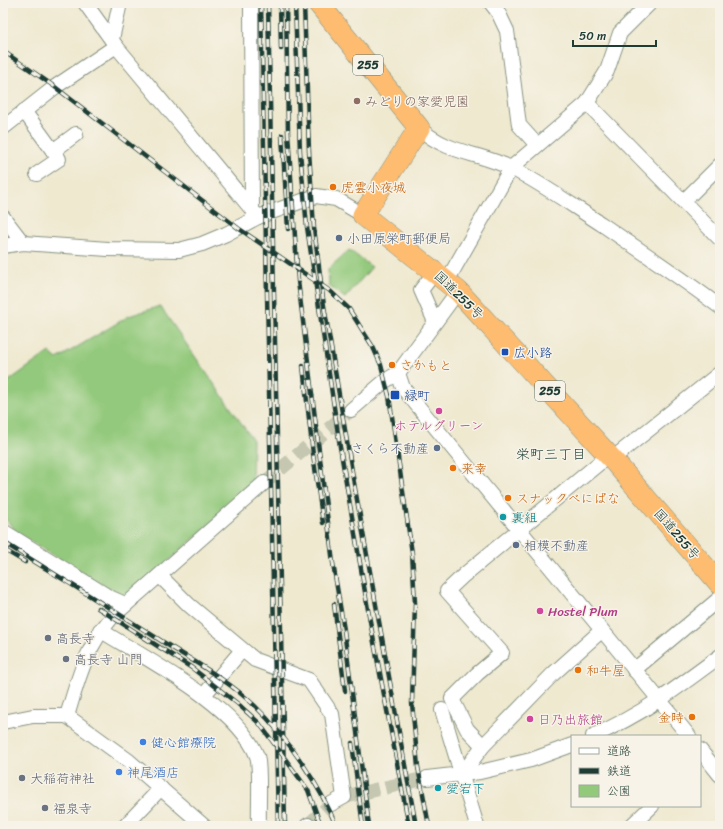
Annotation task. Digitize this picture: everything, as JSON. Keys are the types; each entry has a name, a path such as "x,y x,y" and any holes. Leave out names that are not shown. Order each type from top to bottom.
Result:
{"highway":[{"name":"255","path":"318,3 419,128"},
{"path":"363,216 419,128"},
{"name":"国道255号","path":"363,216 447,281 610,457 720,584"}],"street":[{"path":"85,3 114,43 255,214"},
{"path":"3,128 65,79 114,43 120,3"},
{"path":"251,3 255,214"},
{"path":"491,3 498,12 508,31 519,125 537,145"},
{"path":"351,410 385,381 398,373 435,322 447,281 511,168 587,103 607,71 620,33 650,3"},
{"path":"587,103 720,239"},
{"path":"24,111 59,159 37,174"},
{"path":"419,128 431,139 447,147 511,168 561,198 631,244 720,307"},
{"path":"53,151 76,134"},
{"path":"684,201 720,165"},
{"path":"3,246 23,243 108,249 179,250 226,234 255,214 316,196 336,199 363,216"},
{"path":"3,217 23,243"},
{"path":"435,322 421,290 447,281"},
{"path":"398,373 403,388 518,530 688,735"},
{"path":"483,746 467,729 452,699 477,674 502,653 447,591 518,530 720,373"},
{"path":"67,716 82,667 100,630 125,604 160,576 264,483"},
{"path":"3,531 109,597 125,604"},
{"path":"160,576 189,605 255,660 309,680 332,714 338,800"},
{"path":"634,670 720,598"},
{"path":"100,630 204,695 246,735 258,758 259,826"},
{"path":"462,774 483,746 553,674 602,631"},
{"path":"204,695 242,650"},
{"path":"595,735 638,714 660,701 720,656"},
{"path":"442,710 477,826"},
{"path":"3,722 33,716 67,716 130,761 204,826"},
{"path":"428,778 480,772 531,760 571,746"},
{"path":"701,754 720,775"},
{"path":"125,826 161,788"},
{"path":"631,826 651,807"}],"green space":[{"path":"349,250 372,267 345,298 329,286 328,269"},
{"path":"160,306 253,440 252,488 125,599 18,534 3,516 3,385 49,352 57,359 129,316"}],"tunnel":[{"path":"264,483 351,410"},
{"path":"344,797 427,778"},
{"path":"308,825 331,804"}],"railway":[{"path":"261,3 278,826"},
{"path":"268,3 285,826"},
{"path":"280,3 281,49"},
{"path":"286,3 288,133 298,281 333,563 344,630 369,826"},
{"path":"295,3 300,152 307,227 340,447 370,621 409,826"},
{"path":"304,3 309,151 314,228 324,306 354,483 416,826"},
{"path":"3,51 55,87 238,228 330,291 349,309 373,347 381,365 389,396 412,553 415,603 412,703 418,767 429,826"},
{"path":"282,135 288,229"},
{"path":"303,366 313,454 323,523"},
{"path":"3,542 210,671 245,697 267,718 302,762 312,778 336,826"},
{"path":"3,549 25,562"},
{"path":"334,604 345,691"},
{"path":"98,608 192,668 238,704 259,723 308,790 321,826"},
{"path":"352,743 363,826"}],"place":[{"name":"みどりの家愛児園","path":"357,101"},
{"name":"虎雲小夜城","path":"333,187"},
{"name":"小田原栄町郵便局","path":"339,238"},
{"name":"広小路","path":"505,352"},
{"name":"さかもと","path":"392,365"},
{"name":"緑町","path":"395,395"},
{"name":"ホテルグリーン","path":"439,411"},
{"name":"さくら不動産","path":"437,448"},
{"name":"来幸","path":"453,468"},
{"name":"スナックべにばな","path":"508,498"},
{"name":"裏組","path":"503,517"},
{"name":"相模不動産","path":"516,545"},
{"name":"Hostel Plum","path":"540,611"},
{"name":"高長寺","path":"48,638"},
{"name":"高長寺 山門","path":"66,659"},
{"name":"和牛屋","path":"578,670"},
{"name":"金時","path":"692,717"},
{"name":"日乃出旅館","path":"530,719"},
{"name":"健心館療院","path":"143,742"},
{"name":"神尾酒店","path":"119,772"},
{"name":"大稲荷神社","path":"22,778"},
{"name":"愛宕下","path":"438,788"},
{"name":"福泉寺","path":"45,808"}],"district":[{"name":"栄町三丁目","path":"551,454"}]}
